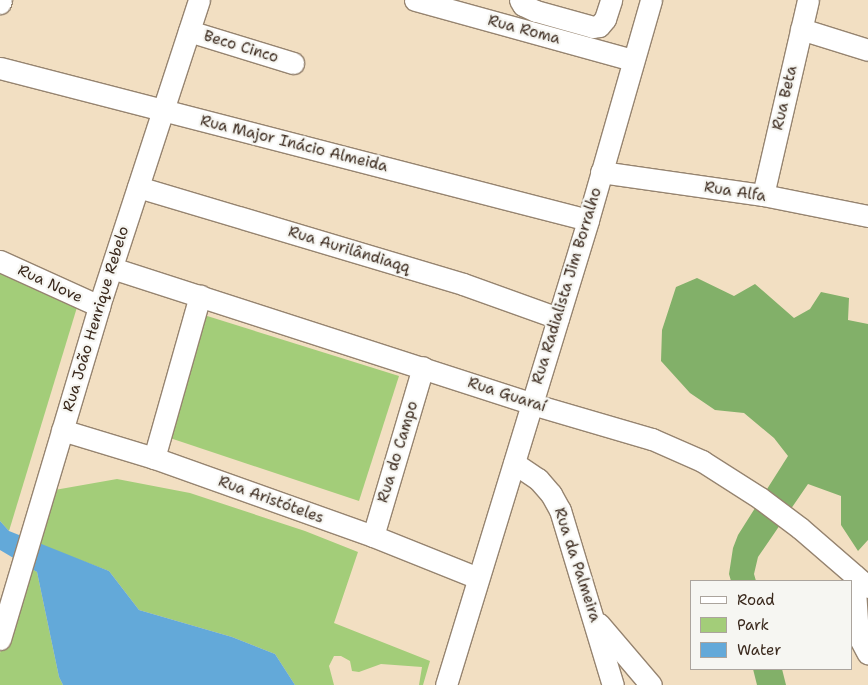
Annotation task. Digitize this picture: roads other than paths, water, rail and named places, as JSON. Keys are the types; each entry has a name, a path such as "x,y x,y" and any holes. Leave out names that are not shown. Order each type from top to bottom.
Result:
{"street":[{"name":"Rua João Henrique Rebelo","path":"1,631 99,306 199,0"},
{"name":"Rua Roma","path":"415,0 633,60"},
{"path":"520,0 523,5 536,10 593,28 600,26 605,19 611,0"},
{"name":"Rua Radialista Jim Borralho","path":"446,685 588,220 651,0"},
{"name":"Rua Beta","path":"763,196 808,0"},
{"path":"801,29 868,50"},
{"name":"Beco Cinco","path":"189,31 293,62"},
{"name":"Rua Major Inácio Almeida","path":"0,68 588,220"},
{"name":"Rua Alfa","path":"601,172 763,196 868,216"},
{"name":"Rua Aurilândiaqq","path":"138,187 463,284 558,318"},
{"name":"Rua Nove","path":"0,261 99,306"},
{"name":"Rua Guaraí","path":"112,268 423,367 532,404 652,438 702,461 760,498 800,528 861,581"},
{"path":"154,458 200,295"},
{"name":"Rua do Campo","path":"373,536 423,367"},
{"name":"Rua Aristóteles","path":"62,430 154,458 373,536 478,578"},
{"name":"Rua da Palmeira","path":"514,463 538,479 556,501 594,618 613,685"},
{"path":"861,581 858,635 868,654"},
{"path":"594,618 651,685"}],"water":[{"path":"0,521 9,531 109,571 139,610 232,637 275,654 295,685 63,685 59,677 37,572 0,550"}]}
